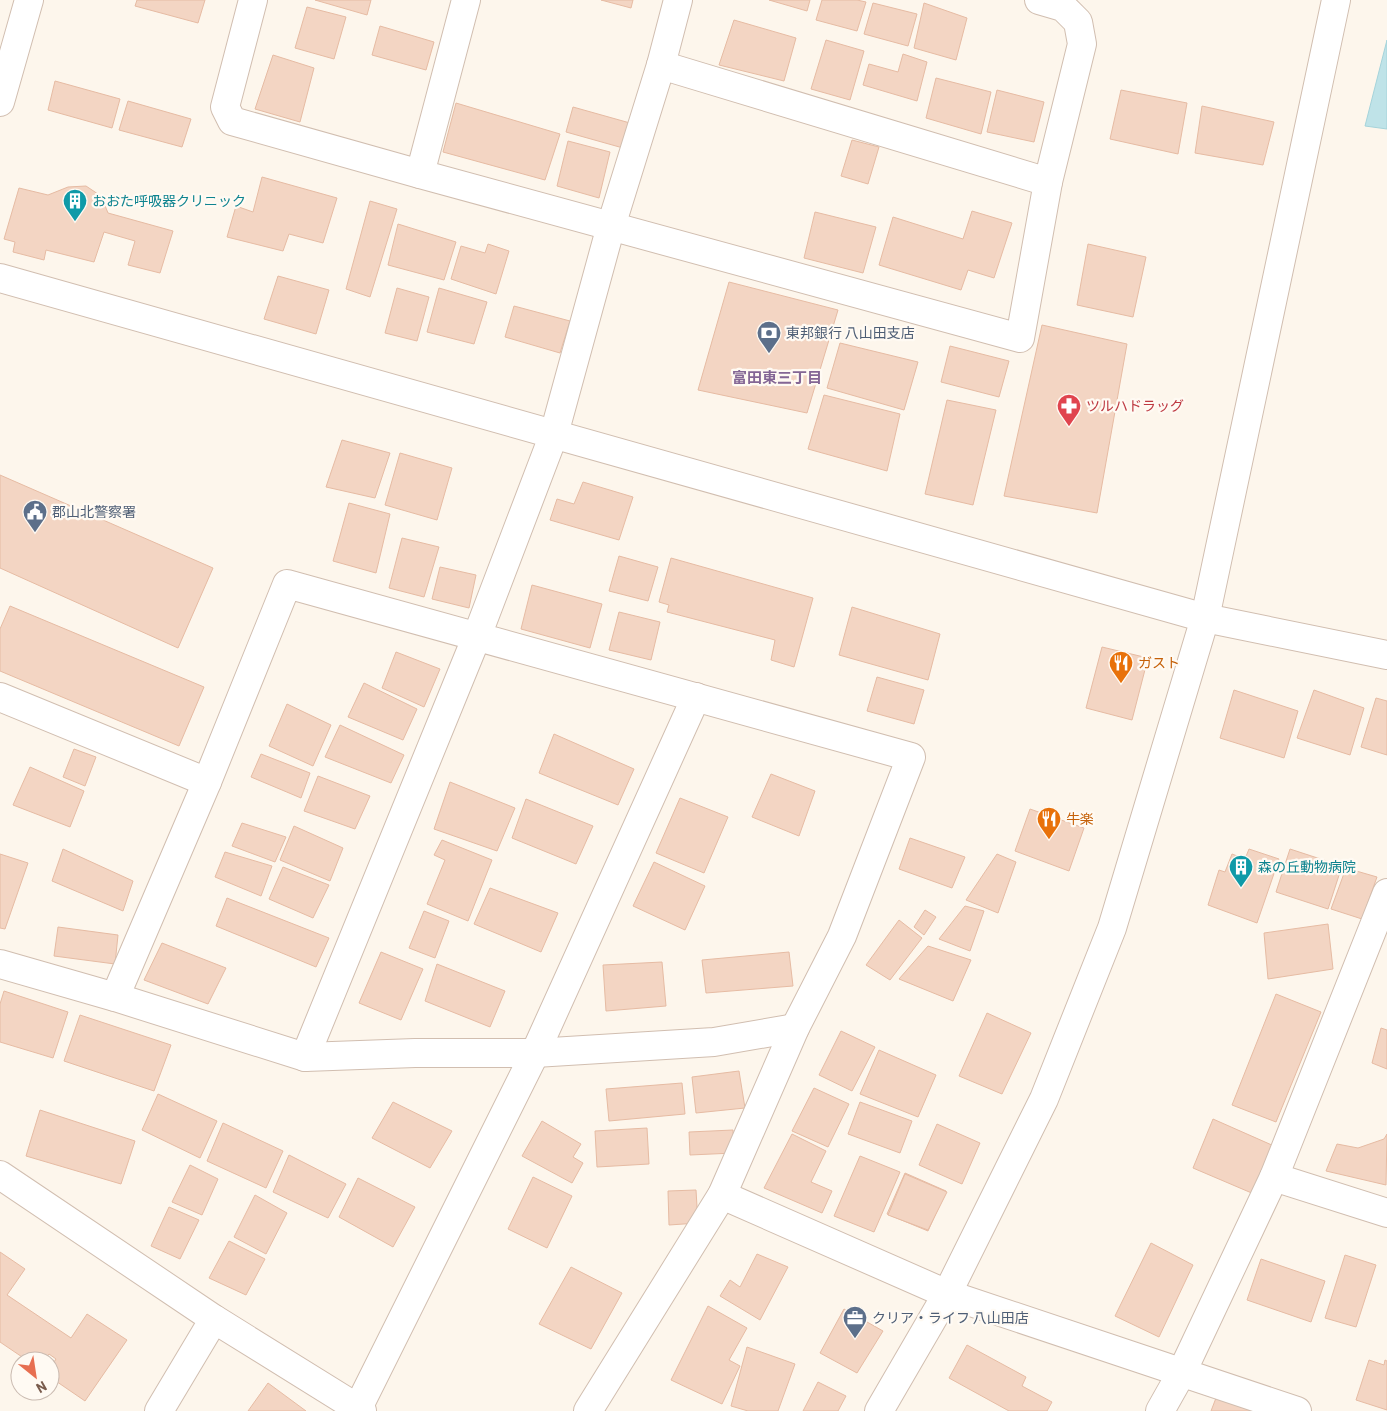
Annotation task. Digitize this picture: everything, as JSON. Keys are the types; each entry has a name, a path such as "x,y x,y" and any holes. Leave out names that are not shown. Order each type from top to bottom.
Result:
{"street":[{"path":"0,102 29,0"},
{"path":"254,0 225,107 232,120 420,174 1020,338 1048,182 1082,44 1078,22 1063,7 1039,0"},
{"path":"420,174 466,0"},
{"path":"305,1057 477,636 554,434 611,226 662,65 678,0"},
{"path":"879,1411 947,1294 1044,1099 1112,928 1205,618 1336,0"},
{"path":"662,65 1048,182"},
{"path":"0,278 1205,618 1387,655"},
{"path":"114,997 207,782 287,584 911,756 842,936 795,1028 722,1195 588,1411"},
{"path":"0,697 207,782"},
{"path":"0,1175 214,1319 360,1410 535,1054 696,697"},
{"path":"1160,1411 1182,1372 1274,1177 1387,893"},
{"path":"0,964 114,997 305,1057 415,1053 535,1054 714,1042 795,1028"},
{"path":"1274,1177 1387,1213"},
{"path":"722,1195 947,1294 1297,1411"},
{"path":"159,1411 214,1319"}],"water":[{"path":"1387,40 1387,129 1365,126"}],"building":[{"path":"137,0 205,0 198,23 135,6"},
{"path":"315,0 371,0 367,15"},
{"path":"601,0 633,0 631,8"},
{"path":"769,0 810,0 807,11"},
{"path":"822,0 857,0 866,2 857,31 816,20"},
{"path":"873,3 917,14 908,46 864,34"},
{"path":"924,3 967,18 956,60 914,48"},
{"path":"307,7 346,17 334,59 295,48"},
{"path":"734,20 796,38 784,81 719,65"},
{"path":"380,26 434,42 426,70 372,55"},
{"path":"826,40 864,51 850,100 811,89"},
{"path":"903,54 927,62 917,101 863,85 869,64 898,72"},
{"path":"273,55 314,68 300,122 255,109"},
{"path":"936,78 991,92 981,134 926,118"},
{"path":"55,81 120,99 112,128 48,110"},
{"path":"997,90 1044,102 1034,142 987,132"},
{"path":"1121,90 1187,103 1178,154 1110,139"},
{"path":"128,101 191,119 182,147 119,130"},
{"path":"456,103 560,134 545,180 443,152"},
{"path":"1202,106 1274,122 1263,165 1195,153"},
{"path":"573,107 630,123 623,148 566,132"},
{"path":"852,140 879,147 868,184 841,176"},
{"path":"568,141 610,152 599,198 557,186"},
{"path":"262,177 337,198 323,243 289,234 283,251 227,237 236,206 253,212"},
{"name":"おおた呼吸器クリニック","path":"86,186 101,196 108,213 173,231 160,273 128,265 135,241 104,232 94,262 46,250 44,260 13,252 15,242 4,239 19,188 48,195 68,187"},
{"path":"370,201 397,209 370,297 346,289"},
{"path":"972,211 1012,223 994,278 968,270 961,290 879,265 893,217 963,239"},
{"path":"815,212 876,227 863,273 804,258"},
{"path":"398,224 456,242 444,280 388,265"},
{"path":"488,244 509,251 496,294 451,279 461,246 485,253"},
{"path":"1088,244 1146,257 1133,317 1077,305"},
{"path":"278,276 329,290 316,334 264,319"},
{"path":"729,282 838,310 807,413 698,390"},
{"path":"397,288 429,297 417,341 385,333"},
{"path":"439,288 487,302 474,344 427,332"},
{"path":"514,306 570,321 560,353 505,337"},
{"path":"1042,325 1127,344 1097,513 1004,496"},
{"path":"840,343 918,362 904,410 827,388"},
{"path":"950,346 1009,361 999,397 941,382"},
{"path":"824,395 900,414 887,471 808,449"},
{"path":"947,400 996,410 973,505 925,494"},
{"path":"342,440 390,453 375,498 326,487"},
{"path":"400,453 452,468 437,520 385,505"},
{"path":"0,475 213,568 178,648 0,568"},
{"path":"583,482 633,497 619,540 550,520 557,499 574,504"},
{"path":"349,503 390,514 376,573 333,561"},
{"path":"402,538 439,547 424,597 389,588"},
{"path":"619,556 658,567 648,601 609,591"},
{"path":"671,558 813,598 794,667 771,660 775,640 667,612 669,605 659,602"},
{"path":"440,567 476,575 469,608 432,599"},
{"path":"532,585 602,604 590,648 521,629"},
{"path":"10,606 204,687 179,746 0,671 0,629"},
{"path":"852,607 940,634 928,680 839,655"},
{"path":"619,612 660,622 651,660 609,650"},
{"path":"1102,647 1148,658 1132,720 1086,708"},
{"path":"396,652 440,669 424,707 382,688"},
{"path":"877,677 924,690 914,724 867,711"},
{"path":"364,683 417,709 403,740 348,717"},
{"path":"1234,690 1298,711 1284,758 1220,738"},
{"path":"1314,690 1364,708 1350,755 1297,738"},
{"path":"1376,698 1387,701 1387,755 1361,747"},
{"path":"287,704 331,725 313,766 269,746"},
{"path":"340,725 404,755 391,783 325,757"},
{"path":"554,734 634,769 618,805 539,773"},
{"path":"74,749 96,757 85,786 63,777"},
{"path":"261,754 310,773 301,798 251,777"},
{"path":"30,767 84,791 70,827 13,805"},
{"path":"771,774 815,791 799,836 752,817"},
{"path":"318,776 370,796 355,829 304,811"},
{"path":"450,782 515,808 497,851 434,829"},
{"path":"680,798 728,817 704,873 656,853"},
{"path":"526,799 593,826 576,864 512,838"},
{"name":"牛楽","path":"1030,809 1084,828 1069,871 1015,851"},
{"path":"242,823 286,837 275,862 232,846"},
{"path":"294,826 343,848 330,881 280,860"},
{"path":"910,838 965,857 952,888 899,869"},
{"path":"442,840 492,860 468,921 427,904 445,860 434,855"},
{"path":"63,849 133,881 123,911 52,881"},
{"name":"森の丘動物病院","path":"1249,849 1279,859 1257,923 1208,905 1219,870 1225,872 1232,854 1245,859"},
{"path":"1290,849 1342,866 1328,909 1276,892"},
{"path":"225,852 272,866 261,896 215,877"},
{"path":"0,854 28,863 5,929 0,928"},
{"path":"997,854 1016,862 998,913 966,900"},
{"path":"654,862 705,886 685,930 633,906"},
{"path":"283,867 329,885 313,918 269,899"},
{"path":"1346,868 1377,877 1362,919 1331,909"},
{"path":"490,888 558,913 541,952 474,924"},
{"path":"227,898 329,938 316,967 216,926"},
{"path":"965,906 984,911 970,951 939,939"},
{"path":"925,910 936,917 924,935 914,927"},
{"path":"424,911 449,921 435,958 409,948"},
{"path":"899,920 922,938 890,980 866,965"},
{"path":"1328,924 1333,969 1268,979 1264,933"},
{"path":"58,927 118,935 115,964 54,956"},
{"path":"162,943 226,968 208,1004 144,980"},
{"path":"928,946 971,960 953,1001 899,979"},
{"path":"381,952 423,969 401,1020 359,1003"},
{"path":"789,952 793,986 706,993 702,960"},
{"path":"662,962 666,1006 606,1011 603,965"},
{"path":"437,964 505,991 490,1027 425,1001"},
{"path":"4,991 68,1012 53,1058 0,1042 0,1004"},
{"path":"1276,994 1321,1012 1276,1122 1232,1105"},
{"path":"987,1013 1031,1033 1002,1094 959,1076"},
{"path":"80,1015 171,1045 154,1091 64,1061"},
{"path":"1381,1028 1387,1030 1387,1069 1372,1063"},
{"path":"841,1031 875,1047 852,1091 819,1075"},
{"path":"879,1050 936,1075 918,1117 860,1094"},
{"path":"739,1071 745,1108 696,1113 692,1077"},
{"path":"682,1083 685,1114 609,1121 606,1089"},
{"path":"814,1088 849,1104 828,1147 792,1131"},
{"path":"158,1094 217,1121 200,1158 142,1130"},
{"path":"393,1102 452,1131 430,1168 372,1138"},
{"path":"860,1102 912,1121 900,1153 848,1134"},
{"path":"40,1110 135,1141 121,1184 26,1156"},
{"path":"1213,1119 1274,1146 1254,1194 1193,1168"},
{"path":"542,1121 581,1144 573,1157 583,1163 572,1183 522,1156"},
{"path":"223,1123 283,1151 266,1188 207,1161"},
{"path":"937,1124 980,1143 962,1184 919,1165"},
{"path":"647,1128 649,1164 597,1167 595,1131"},
{"path":"733,1130 734,1153 690,1155 689,1132"},
{"path":"792,1134 826,1151 811,1182 832,1191 822,1213 764,1188"},
{"path":"1387,1134 1386,1185 1326,1171 1337,1144 1358,1148 1384,1139"},
{"path":"289,1155 346,1184 328,1218 273,1192"},
{"path":"860,1156 900,1172 874,1232 834,1216"},
{"path":"190,1165 218,1179 202,1215 172,1202"},
{"path":"905,1173 946,1191 928,1231 887,1214"},
{"path":"905,1174 947,1192 928,1230 888,1215"},
{"path":"533,1177 572,1196 547,1248 508,1229"},
{"path":"358,1178 415,1207 393,1247 339,1217"},
{"path":"696,1190 698,1223 669,1225 668,1191"},
{"path":"255,1195 287,1213 266,1254 234,1237"},
{"path":"169,1207 199,1220 180,1259 151,1246"},
{"path":"229,1241 265,1259 246,1295 209,1278"},
{"path":"1151,1243 1193,1265 1159,1337 1115,1316"},
{"path":"0,1252 25,1269 7,1295 71,1338 87,1314 127,1340 85,1401 60,1384 60,1351 13,1351 0,1342"},
{"path":"757,1254 788,1267 760,1320 720,1296 730,1280 740,1287"},
{"path":"1345,1255 1376,1265 1356,1327 1325,1318"},
{"path":"1261,1259 1325,1281 1311,1322 1247,1300"},
{"path":"571,1267 622,1293 591,1349 539,1324"},
{"path":"708,1306 747,1328 729,1360 740,1366 722,1404 671,1380"},
{"path":"844,1309 883,1331 857,1373 820,1353"},
{"path":"967,1345 1026,1377 1022,1386 1052,1402 1047,1411 1009,1411 949,1378"},
{"path":"747,1347 795,1364 778,1411 748,1411 731,1406"},
{"path":"1369,1360 1384,1365 1385,1360 1387,1361 1387,1410 1356,1400"},
{"path":"818,1382 846,1396 838,1411 803,1411"},
{"path":"268,1383 306,1411 248,1411"},
{"path":"1216,1398 1252,1411 1211,1411"}],"place":[{"name":"おおた呼吸器クリニック","path":"75,222"},
{"name":"東邦銀行 八山田支店","path":"769,354"},
{"name":"ツルハドラッグ","path":"1069,427"},
{"name":"郡山北警察署","path":"35,533"},
{"name":"ガスト","path":"1121,684"},
{"name":"牛楽","path":"1049,840"},
{"name":"森の丘動物病院","path":"1241,888"},
{"name":"クリア・ライフ 八山田店","path":"855,1339"}],"district":[{"name":"富田東三丁目","path":"777,378"}]}
